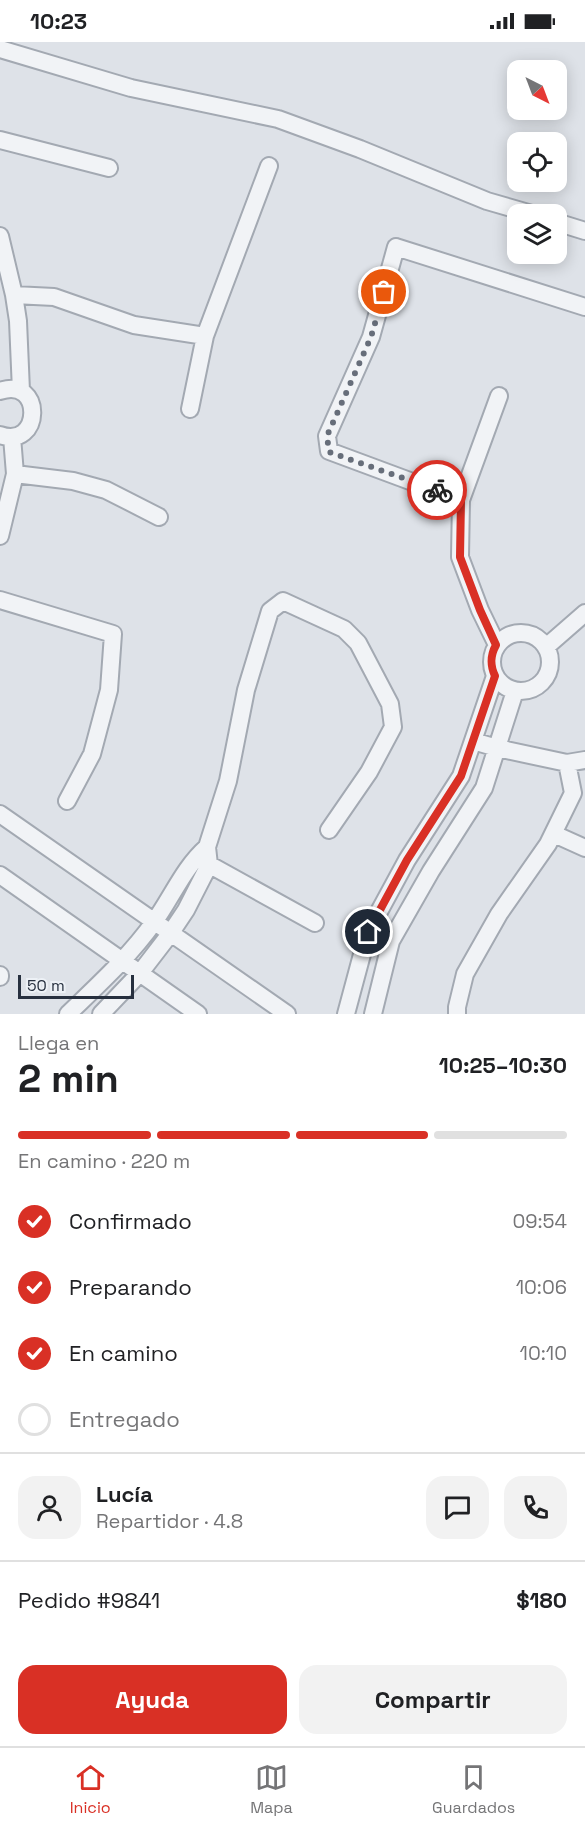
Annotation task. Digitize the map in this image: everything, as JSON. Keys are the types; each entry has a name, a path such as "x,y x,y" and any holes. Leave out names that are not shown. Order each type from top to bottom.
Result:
{"street":[{"path":"0,49 131,87 278,119 507,207"},
{"path":"0,140 110,168"},
{"path":"190,409 205,336 269,166"},
{"path":"567,225 585,231"},
{"path":"0,236 18,321 21,391"},
{"path":"461,500 329,452 327,436 371,337 396,247 585,307"},
{"path":"14,295 54,297 134,325 205,336"},
{"path":"0,391 13,389 21,391 31,402 33,409 33,417 26,430 20,435 6,436 15,474 0,536"},
{"path":"496,645 460,557 461,500 499,396"},
{"path":"15,474 73,481 106,490 159,517"},
{"path":"0,600 113,634 110,690 92,754 67,801"},
{"path":"88,994 102,1013 140,973 186,910 228,781 246,690 270,611 283,601 344,629 358,643 390,704 393,727 369,772 329,830"},
{"path":"546,647 585,613"},
{"path":"518,632 534,636 546,647 550,663 544,679 531,689 514,691 507,688 495,676 491,660 492,652 496,645 510,634 518,632"},
{"path":"346,1014 368,932 407,860 461,776 495,676"},
{"path":"373,1014 391,941 431,871 484,788 514,691"},
{"path":"473,741 567,763 585,760"},
{"path":"457,1014 465,974 499,914 554,834 573,793 567,763"},
{"path":"0,814 287,1014"},
{"path":"554,834 585,849"},
{"path":"68,1014 123,961 204,856"},
{"path":"204,856 315,923"},
{"path":"0,875 198,1014"},
{"path":"356,976 380,983"}],"way so far":[{"path":"384,292 371,337 327,436 329,452 437,490"}],"route":[{"path":"368,932 407,860 461,776 495,676 491,660 496,645 460,557 461,500 437,490"}]}
